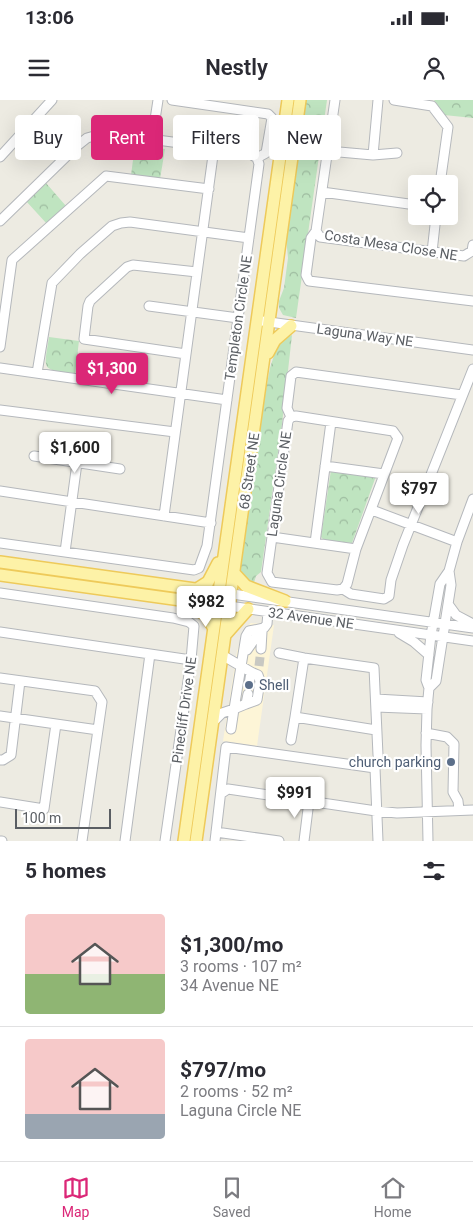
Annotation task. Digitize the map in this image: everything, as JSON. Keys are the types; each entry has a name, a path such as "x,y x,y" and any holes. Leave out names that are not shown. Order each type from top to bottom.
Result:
{"main road":[{"name":"68 Street NE","path":"184,841 288,100"},
{"name":"68 Street NE","path":"196,841 300,100"},
{"path":"264,362 275,340 292,326"},
{"path":"197,589 208,582 224,547"},
{"name":"32 Avenue NE","path":"0,562 232,594"},
{"path":"234,573 246,586 285,600"},
{"name":"32 Avenue NE","path":"0,575 230,606"},
{"path":"179,599 196,607 206,615 213,627"},
{"path":"224,636 248,610"}],"street":[{"path":"0,157 52,100"},
{"path":"156,115 158,100"},
{"path":"172,100 268,114 272,118 266,152 259,157"},
{"name":"Costa Mesa Close NE","path":"333,115 335,100"},
{"path":"372,155 378,100"},
{"path":"394,100 432,106 448,126 441,175"},
{"path":"0,221 77,146 91,137"},
{"path":"341,151 372,155 397,153"},
{"path":"164,516 213,160"},
{"name":"Templeton Circle NE","path":"0,543 194,570 199,568 207,546 211,523 259,164 258,160"},
{"name":"Costa Mesa Close NE","path":"327,160 316,231 320,237 464,256 472,251 473,246"},
{"path":"0,348 12,260 106,176 209,189"},
{"path":"322,192 408,204"},
{"path":"38,373 52,283 80,254 112,226 130,222 249,238"},
{"path":"432,252 435,225"},
{"path":"316,231 311,238 306,276 309,280 473,301"},
{"path":"186,354 84,339 88,306 90,301 127,267 133,265 197,272"},
{"path":"149,306 238,318"},
{"name":"Laguna Way NE","path":"257,320 473,350"},
{"path":"0,368 227,400"},
{"path":"343,589 351,594 384,599 388,596 394,568 473,368"},
{"path":"291,417 287,408 291,376 296,372 462,395"},
{"path":"0,410 175,432"},
{"name":"Laguna Circle NE","path":"296,416 332,422 393,431 398,438 356,549 347,584 343,589 337,590 272,582 266,573 288,420 296,416"},
{"path":"315,543 332,422"},
{"path":"34,456 120,469"},
{"path":"65,552 77,463"},
{"path":"325,466 384,474"},
{"path":"0,491 211,523"},
{"path":"428,841 426,733 429,688 426,680 433,623 440,584 449,571 457,542 473,499"},
{"path":"372,510 457,542"},
{"path":"272,538 356,549"},
{"path":"429,688 436,681 451,585 449,571"},
{"name":"Pinecliff Drive NE","path":"0,593 173,618 189,622 194,626 195,631 165,841"},
{"name":"32 Avenue NE","path":"232,594 473,628"},
{"path":"448,604 456,615 473,624"},
{"name":"32 Avenue NE","path":"230,606 473,641"},
{"path":"261,649 268,612"},
{"path":"379,628 408,638 429,655"},
{"path":"231,729 246,636 250,631 263,632"},
{"path":"0,632 191,660"},
{"path":"279,653 374,668 378,755"},
{"path":"125,841 150,654"},
{"path":"212,723 222,713 257,700 260,681 256,671 241,666 222,655"},
{"path":"291,740 304,658"},
{"path":"246,704 248,690 256,671"},
{"path":"0,678 95,691 102,702 82,841"},
{"path":"0,760 11,756 20,681"},
{"path":"376,703 427,706"},
{"path":"0,716 98,730"},
{"path":"295,717 376,730"},
{"path":"0,802 44,809 56,724"},
{"path":"426,733 447,737 454,744 453,792 458,801 459,810"},
{"path":"279,841 216,837 226,747 375,768 378,841"},
{"path":"222,793 228,789 376,811 427,812 473,810"},
{"path":"304,841 309,801"}],"shaded area":[{"path":"251,623 274,625 257,746 223,741 237,651 245,628"}],"green space":[{"path":"305,100 327,100 325,115 303,115"},
{"path":"434,100 473,100 473,118 444,115"},
{"path":"163,149 165,149 160,179 131,175 133,160 163,160"},
{"path":"297,160 318,160 296,318 283,315 279,308 288,258 286,237"},
{"path":"46,183 66,206 47,224 26,201"},
{"path":"292,335 282,424 261,572 256,576 253,586 240,575 239,567 261,416 270,368 276,349 285,338"},
{"path":"49,337 79,341 75,374 55,371 47,366 46,356"},
{"path":"331,470 376,476 352,543 324,540 321,537"}],"tunnel":[{"path":"259,666 261,649"}],"place":[{"name":"Shell","path":"249,685"},
{"name":"church parking","path":"451,762"}]}
